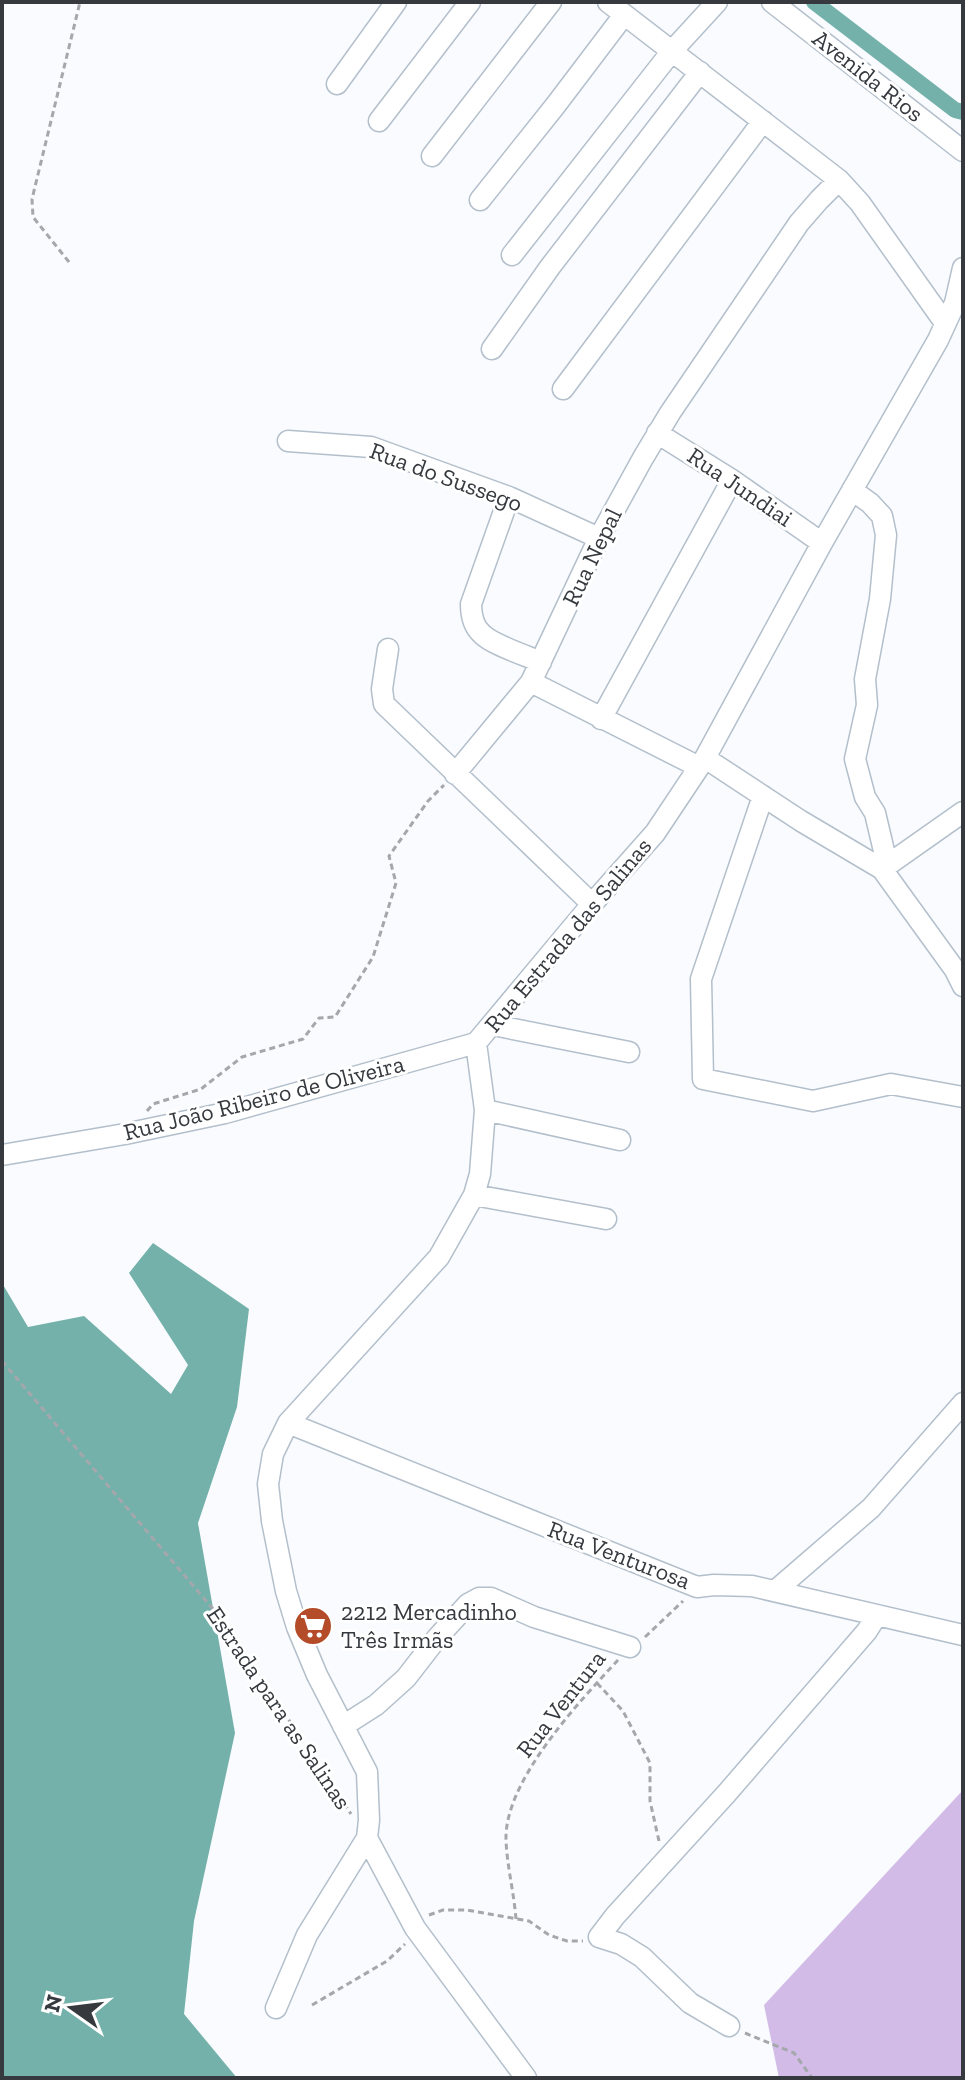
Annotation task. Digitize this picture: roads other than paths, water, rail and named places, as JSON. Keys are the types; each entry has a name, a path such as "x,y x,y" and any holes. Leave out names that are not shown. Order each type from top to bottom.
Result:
{"street":[{"path":"337,84 396,2"},
{"path":"379,121 470,2"},
{"path":"432,156 551,2"},
{"path":"512,255 672,51 717,2"},
{"name":"Avenida Rios","path":"772,2 963,151"},
{"path":"480,200 555,106 616,8 839,180 860,203 945,323"},
{"path":"492,349 586,218 700,72"},
{"path":"563,389 763,121"},
{"name":"Rua Nepal","path":"531,682 599,538 657,433 799,223 839,180"},
{"name":"Rua Estrada das Salinas","path":"276,2008 307,1935 367,1838 369,1820 367,1772 317,1675 286,1591 268,1484 273,1454 288,1423 439,1257 474,1195 480,1174 485,1110 476,1043 655,833 702,763 938,340 955,303 963,268"},
{"name":"Rua Jundiai","path":"657,433 732,480 822,543"},
{"name":"Rua do Sussego","path":"288,441 371,447 509,497 599,538"},
{"path":"601,719 732,480"},
{"path":"852,490 882,516 886,535 880,599 865,679 867,705 855,759 865,797 875,813 884,851 882,869"},
{"path":"509,497 471,604 471,613 483,636 541,662"},
{"path":"388,649 382,689 384,704 592,904"},
{"path":"455,774 531,682 601,719 702,763 763,796 882,869 955,970 963,986"},
{"path":"763,796 701,979 703,1079 813,1101 891,1084 963,1097"},
{"path":"882,869 963,812"},
{"path":"493,1025 629,1052"},
{"name":"Rua João Ribeiro de Oliveira","path":"2,1155 225,1113 476,1043"},
{"path":"485,1110 620,1140"},
{"path":"474,1195 606,1219"},
{"path":"775,1591 871,1508 963,1403"},
{"name":"Rua Venturosa","path":"288,1423 697,1587 752,1586 963,1635"},
{"path":"343,1726 376,1705 406,1678 468,1604 479,1598 491,1598 534,1617 630,1647"},
{"path":"729,2026 690,2003 642,1957 621,1944 599,1937 867,1631 877,1615"},
{"path":"367,1838 415,1928 526,2078"}],"waterway":[{"path":"814,2 955,110 963,112"}],"place":[{"name":"2212 Mercadinho Três Irmãs","path":"313,1626"}]}
